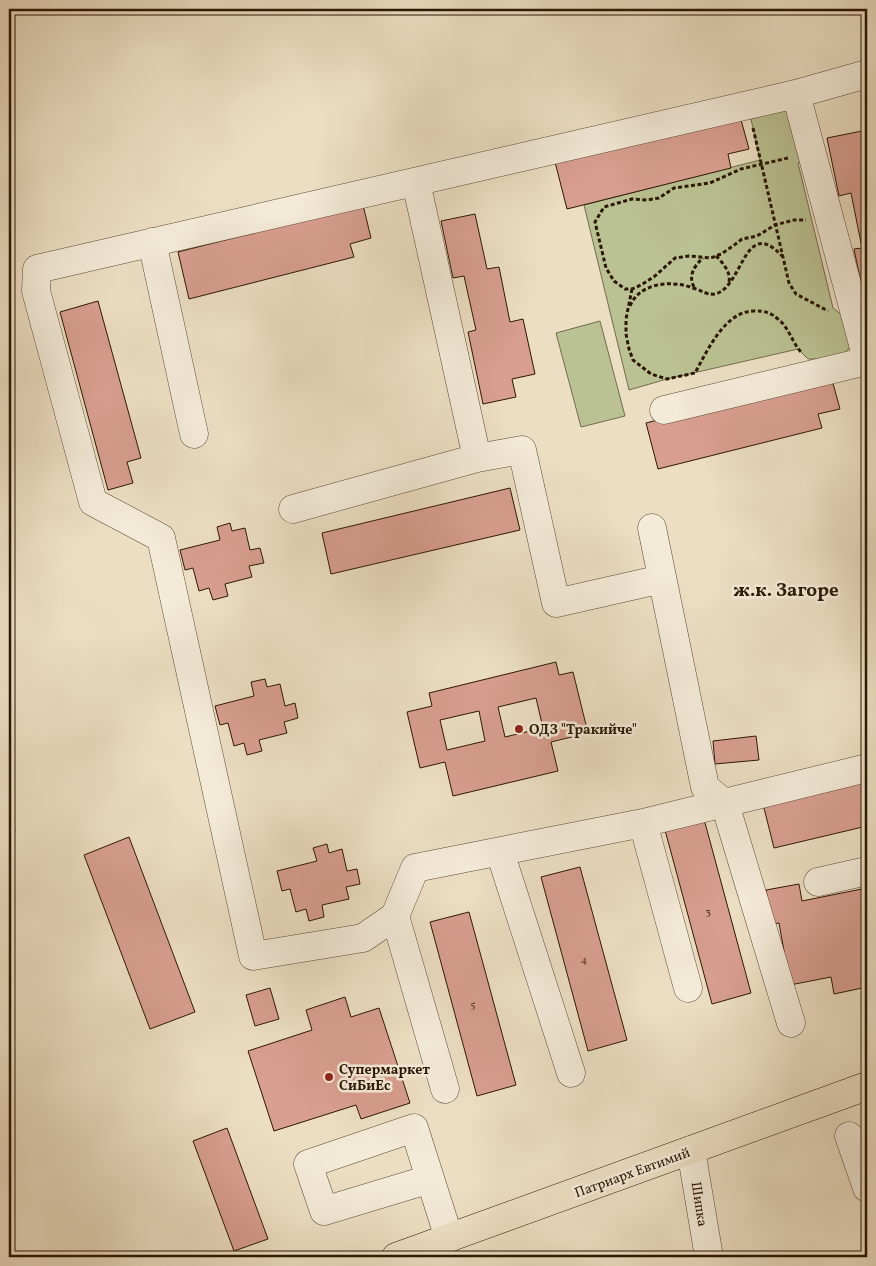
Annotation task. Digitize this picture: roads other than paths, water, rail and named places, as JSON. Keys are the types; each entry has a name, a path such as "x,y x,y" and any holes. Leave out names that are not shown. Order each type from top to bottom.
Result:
{"main road":[{"name":"Патриарх Евтимий","path":"396,1257 867,1086"}],"street":[{"path":"867,74 796,94 37,269 36,291 93,502 161,538 253,956 363,938 395,916 415,868 643,823 867,768"},
{"path":"664,410 867,360 796,94"},
{"path":"416,182 477,458"},
{"path":"152,242 194,434"},
{"path":"293,510 477,458 522,450 556,604 662,579"},
{"path":"652,528 705,787 725,804 791,1023"},
{"path":"643,823 688,988"},
{"path":"500,852 571,1073"},
{"path":"818,882 867,871"},
{"path":"395,916 444,1089"},
{"path":"849,1136 867,1188"},
{"name":"Шипка","path":"691,1150 709,1257"},
{"path":"430,1179 449,1238"}],"place":[{"name":"ОДЗ \"Тракийче\"","path":"519,729"},
{"name":"Супермаркет СиБиЕс","path":"329,1077"}],"district":[{"name":"ж.к. Загорe","path":"786,589"}]}
